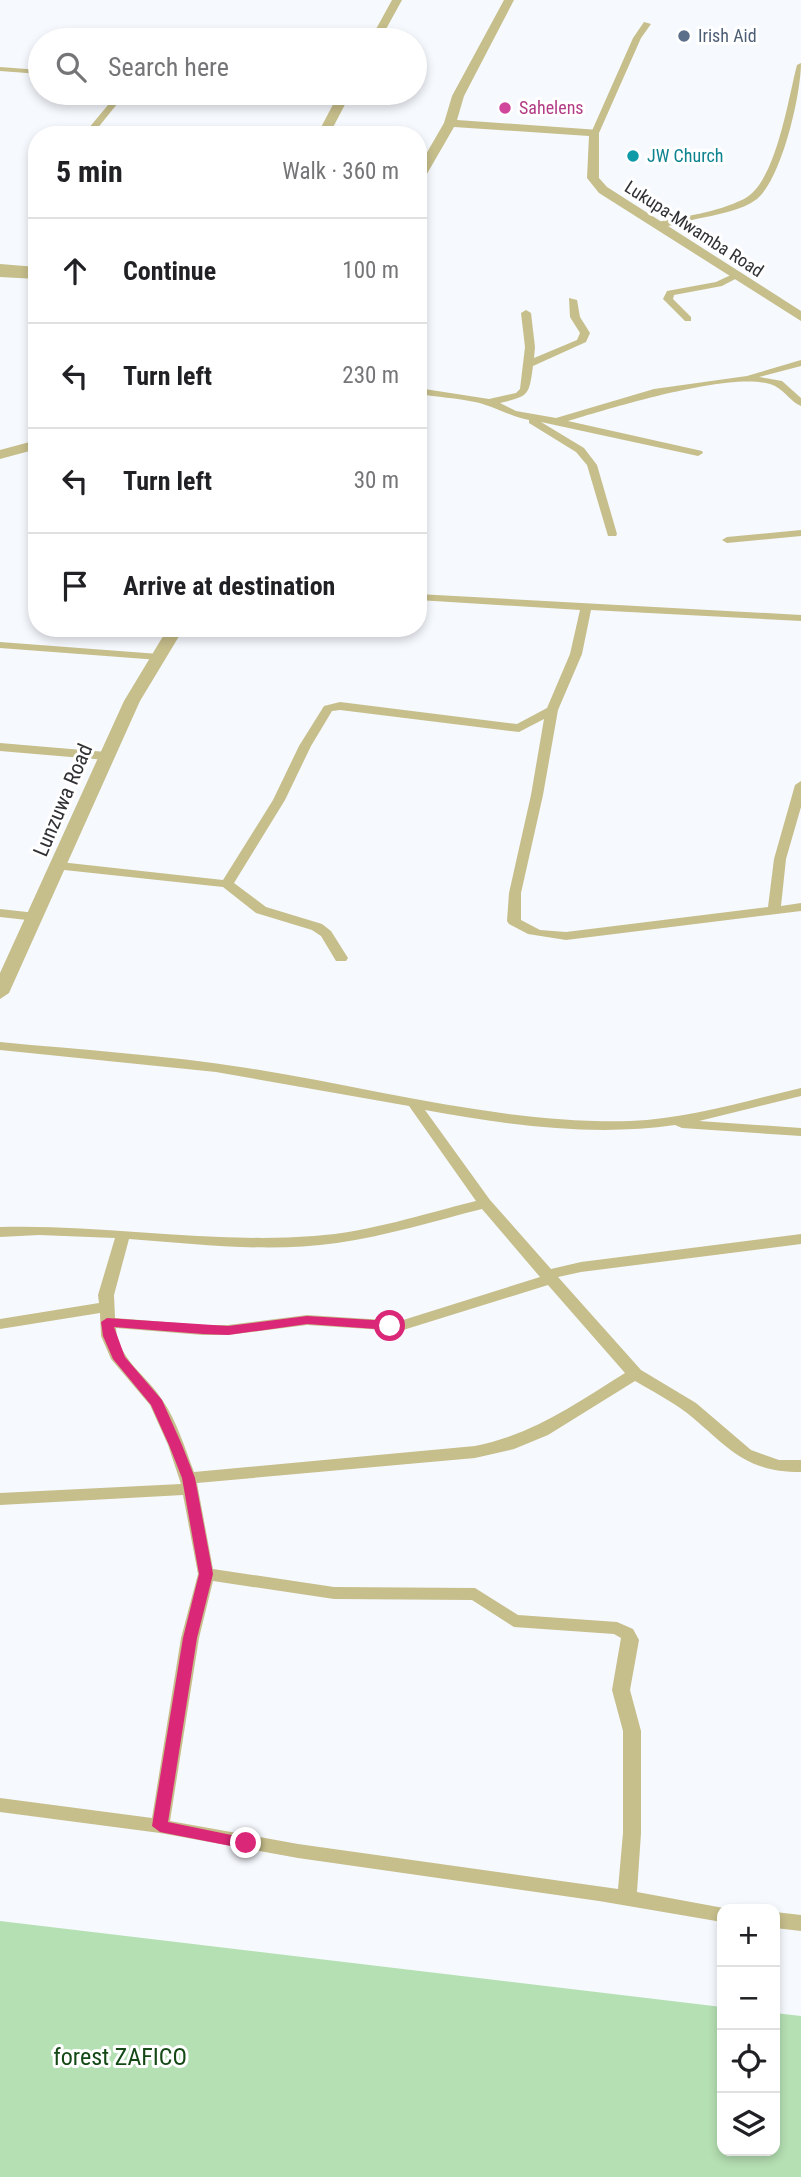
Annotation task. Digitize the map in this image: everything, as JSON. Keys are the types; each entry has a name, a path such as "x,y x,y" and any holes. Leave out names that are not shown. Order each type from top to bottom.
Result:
{"street":[{"path":"381,28 397,0"},
{"path":"427,163 450,123 458,96 509,0"},
{"path":"450,123 595,133 637,38 647,24"},
{"path":"657,225 725,209 755,197 773,165 801,65"},
{"path":"0,69 28,71"},
{"path":"94,126 112,105"},
{"path":"328,126 339,105"},
{"name":"Lukupa-Mwamba Road","path":"595,133 593,178 619,203 801,317"},
{"path":"0,267 28,272"},
{"path":"0,273 28,273"},
{"path":"688,319 672,306 668,299 670,293 719,284 736,276"},
{"path":"528,364 581,342 585,333 575,317 572,300"},
{"path":"491,402 520,395 525,390 528,364 526,313"},
{"path":"556,421 654,392 744,378 801,363"},
{"path":"744,378 778,383 801,403"},
{"path":"427,392 491,402 513,414 532,420 580,450 592,465 612,534"},
{"path":"532,420 556,421 698,453"},
{"path":"0,455 28,447"},
{"path":"727,540 801,533"},
{"path":"427,598 586,607 664,608 801,618"},
{"path":"586,607 576,654 552,710 537,795 515,893 514,921 538,935 566,936 801,907"},
{"name":"Lunzuwa Road","path":"0,993 60,866 132,701 171,637"},
{"path":"0,645 159,657"},
{"path":"227,884 279,800 305,746 328,709 347,706 519,728 552,710"},
{"path":"0,747 106,756"},
{"path":"774,911 780,859 801,785"},
{"path":"60,866 227,884 261,910 317,928 326,934 341,958"},
{"path":"0,914 36,917"},
{"path":"0,1046 192,1063 301,1080 414,1104 594,1125 666,1122 801,1132"},
{"path":"666,1122 801,1092"},
{"path":"414,1104 485,1203 635,1374 690,1407 745,1454 778,1465 801,1466"},
{"path":"0,1232 52,1229 123,1235 312,1241 349,1237 485,1203"},
{"path":"123,1235 106,1295 109,1336 119,1359 157,1403 189,1483 206,1574 190,1638 160,1826"},
{"path":"0,1324 106,1315 215,1330 307,1320 400,1326 581,1267 801,1239"},
{"path":"0,1499 189,1483 475,1452 508,1445 542,1431 635,1374"},
{"path":"206,1574 334,1593 475,1594 514,1620 617,1628 627,1634 630,1640 621,1689 632,1731 632,1833 627,1898"},
{"path":"0,1805 160,1826 298,1851 717,1913"},
{"path":"780,1921 801,1923"}],"green space":[{"name":"forest ZAFICO","path":"0,1921 717,2006 717,2156 780,2156 780,2014 801,2016 801,2177 0,2177"}],"place":[{"name":"Irish Aid","path":"684,36"},
{"name":"Sahelens","path":"505,108"},
{"name":"JW Church","path":"633,156"}],"route":[{"path":"246,1843 160,1826 190,1638 203,1596 206,1574 202,1538 188,1478 176,1445 157,1403 119,1359 109,1336 107,1322 203,1330 228,1330 307,1320 390,1326"}]}
